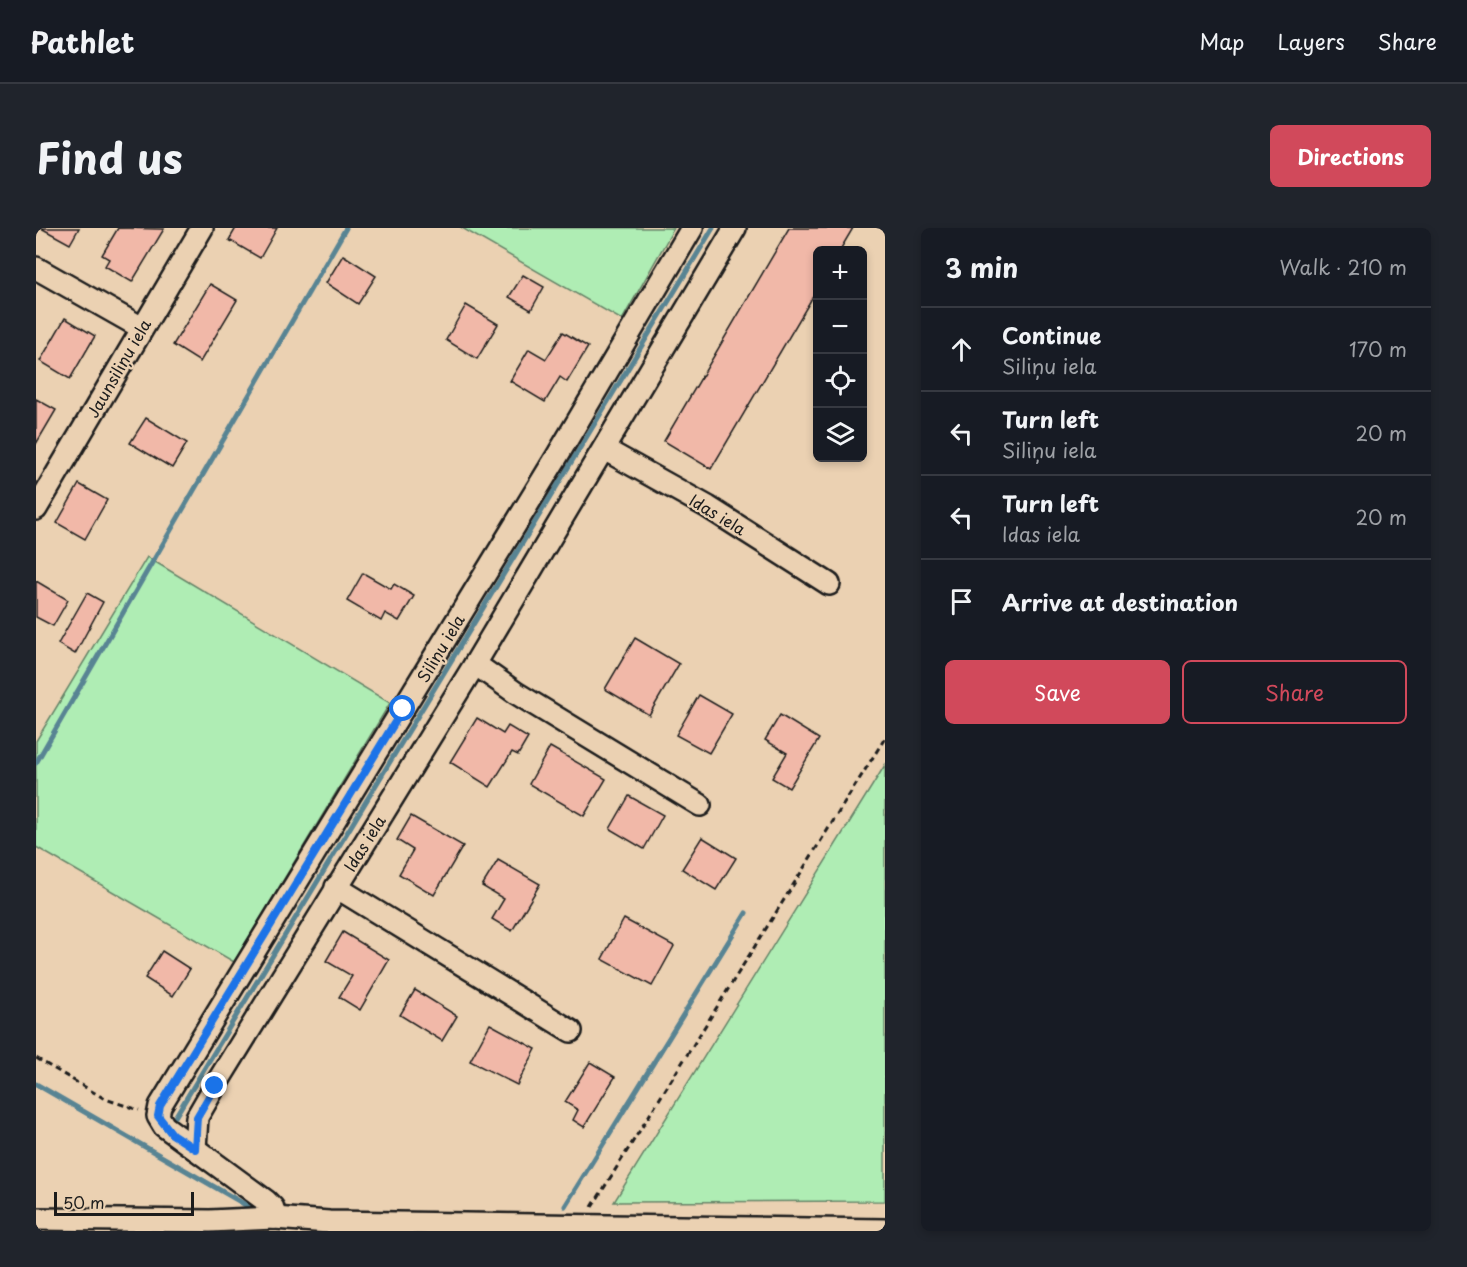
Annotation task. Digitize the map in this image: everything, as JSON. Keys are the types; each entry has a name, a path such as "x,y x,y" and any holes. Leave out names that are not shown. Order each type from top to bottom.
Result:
{"street":[{"name":"Jaunsiliņu iela","path":"36,509 202,228"},
{"name":"Siliņu iela","path":"158,1116 160,1106 556,458 692,228"},
{"name":"Idas iela","path":"195,1149 197,1117 336,887 475,664 735,228"},
{"path":"36,268 142,328"},
{"name":"Idas iela","path":"604,449 708,507 829,584"},
{"path":"475,664 516,693 700,806"},
{"path":"336,887 571,1031"},
{"path":"158,1116 172,1134 266,1201 273,1208 274,1218"},
{"path":"36,1219 210,1221 274,1218 329,1222 885,1230"}],"path":[{"path":"581,1225 885,738"},
{"path":"36,1058 105,1099 158,1116"}],"green space":[{"path":"462,228 674,228 622,320"},
{"path":"147,557 390,703 234,962 36,847 36,741"},
{"path":"885,765 885,1201 614,1202"}],"building":[{"path":"41,228 79,228 70,244"},
{"path":"118,228 164,229 132,282 105,266 109,259 102,255"},
{"path":"236,228 277,228 260,258 229,240"},
{"path":"789,228 853,228 842,246 813,246 813,296 711,469 664,441"},
{"path":"343,255 376,276 358,304 326,283"},
{"path":"523,275 544,287 531,310 509,297"},
{"path":"210,284 237,300 200,362 173,345"},
{"path":"466,305 498,324 477,359 446,340"},
{"path":"65,318 95,336 70,379 40,361"},
{"path":"563,332 588,347 567,382 560,377 545,402 510,381 529,349 546,359"},
{"path":"36,399 56,410 36,444"},
{"path":"146,418 187,443 172,468 130,443"},
{"path":"79,484 107,500 85,539 57,523"},
{"path":"363,573 391,589 394,584 414,596 399,621 385,613 381,621 347,601"},
{"path":"36,581 68,600 53,626 36,617"},
{"path":"87,593 103,602 75,654 58,644"},
{"path":"635,638 679,664 649,715 605,689"},
{"path":"699,695 732,714 709,753 676,735"},
{"path":"780,715 819,739 789,788 772,778 787,753 765,740"},
{"path":"477,718 503,734 508,726 528,738 518,755 512,752 490,787 450,762"},
{"path":"550,747 606,779 584,816 529,784"},
{"path":"629,796 663,815 644,849 610,829"},
{"path":"411,816 463,846 434,895 399,874 413,850 397,840"},
{"path":"702,837 736,858 716,890 682,869"},
{"path":"498,860 540,884 512,931 492,919 504,899 482,886"},
{"path":"624,919 674,946 652,986 602,959"},
{"path":"343,932 389,960 360,1010 339,997 352,976 326,961"},
{"path":"162,951 190,969 173,996 145,978"},
{"path":"415,990 457,1016 442,1041 400,1015"},
{"path":"490,1024 536,1049 517,1085 470,1061"},
{"path":"590,1062 615,1077 584,1127 573,1120 578,1110 565,1102"}],"waterway":[{"path":"36,763 346,228"},
{"path":"175,1117 713,228"},
{"path":"565,1206 746,913"},
{"path":"36,1084 251,1208"}],"route":[{"path":"215,1086 197,1117 194,1134 195,1149 164,1126 158,1116 160,1106 403,709"}]}
